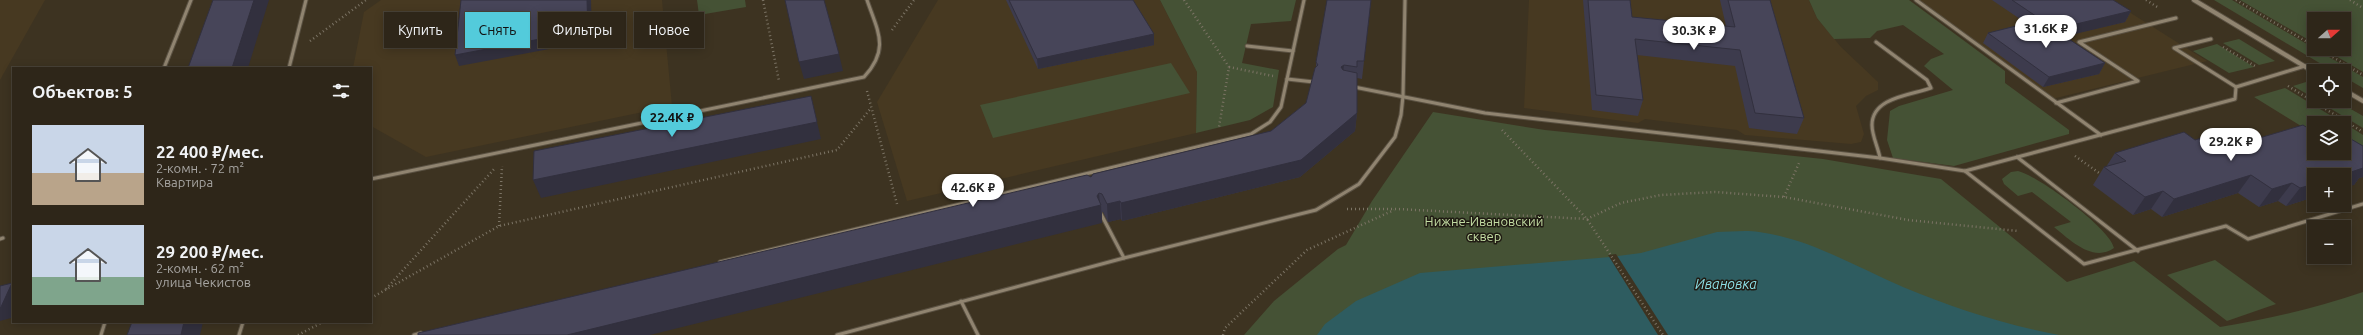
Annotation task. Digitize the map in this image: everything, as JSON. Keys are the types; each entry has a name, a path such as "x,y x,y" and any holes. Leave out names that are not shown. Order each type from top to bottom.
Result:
{"street":[{"path":"2194,0 2305,66"},
{"path":"2351,94 2363,101"}],"lane":[{"path":"164,67 191,0"},
{"path":"289,67 306,0"},
{"path":"372,179 864,77 876,66 882,54 881,42 867,0"},
{"path":"716,263 1251,134 1270,122 1281,107 1304,0"},
{"path":"837,335 1124,258 1316,210 1359,184 1394,137 1403,96 1405,0"},
{"path":"1916,0 2101,135"},
{"path":"2056,103 2138,81 2079,42 2176,18"},
{"path":"2211,39 2174,48 2236,88"},
{"path":"1876,42 1927,80 1931,88 1890,100 1881,105 1875,112 1872,124 1880,158"},
{"path":"1247,46 1293,51"},
{"path":"2236,88 2305,66"},
{"path":"1287,79 1314,82"},
{"path":"1350,86 1485,113 1880,158 1965,171 2235,98 2236,88"},
{"path":"2017,157 2138,251"},
{"path":"1965,171 2084,264 2138,251 2226,226 2248,239 2363,204"},
{"path":"1083,174 1086,180"},
{"path":"1101,214 1124,258"},
{"path":"961,301 978,335"},
{"path":"101,335 105,323"},
{"path":"239,335 243,323"},
{"path":"414,335 430,331"}],"path":[{"path":"292,55 366,0"},
{"path":"763,0 782,93"},
{"path":"881,42 898,24 914,0"},
{"path":"1184,0 1229,66 1287,79"},
{"path":"2236,0 2307,42"},
{"path":"2350,0 2363,8"},
{"path":"2211,39 2363,132"},
{"path":"2331,56 2363,75"},
{"path":"1216,143 1229,66"},
{"path":"864,77 901,218"},
{"path":"372,297 499,226 837,150 871,108"},
{"path":"1485,113 1596,230 1663,335"},
{"path":"2060,146 2103,176"},
{"path":"1784,197 1805,149"},
{"path":"384,291 502,160 499,226"},
{"path":"1345,209 1397,209 1587,219 1621,203 1661,195 1715,192 1784,197 1908,220 1967,228 2043,233"},
{"path":"1223,335 1225,328 1307,250 1397,209"},
{"path":"298,335 321,323"}],"shaded area":[{"path":"0,0 45,0 0,80"},
{"path":"381,0 662,0 663,12 634,12 634,48 667,48 672,106 426,157 372,127 372,67 353,67 364,12"},
{"path":"938,0 1160,0 1197,72 1196,133 907,201 877,102"},
{"path":"1529,0 1809,0 1817,18 1841,47 1878,82 1878,90 1866,96 1856,106 1864,134 1861,142 1851,144 1745,135 1737,130 1645,119 1638,123 1524,108"},
{"path":"1914,0 2110,0 2207,61 2052,99"}],"green space":[{"path":"697,0 745,0 746,7 704,14 704,12 699,12"},
{"path":"1160,0 1296,0 1291,21 1251,24 1242,63 1279,70 1273,107 1250,120 1196,133 1197,72"},
{"path":"1809,0 1909,0 2005,71 2005,83 2069,130 2069,134 1954,166 1893,158 1887,140 1890,111 1899,106 1953,90 1924,66 1931,59 1944,54 1903,25 1877,31 1870,38 1834,39 1817,18"},
{"path":"2214,0 2232,0 2307,44 2307,55"},
{"path":"2240,0 2363,0 2363,72 2336,56 2351,56 2351,12 2307,12 2307,39"},
{"path":"2239,39 2275,61 2259,65 2223,43"},
{"path":"2217,44 2254,67 2229,73 2193,51"},
{"path":"2308,56 2327,56 2341,64 2321,64"},
{"path":"1171,63 1190,93 993,138 980,105"},
{"path":"2351,70 2363,77 2363,88 2351,81"},
{"path":"2306,82 2307,94 2293,86"},
{"path":"2285,88 2307,101 2307,108 2318,108 2331,116 2307,116 2307,130 2254,97"},
{"path":"2330,108 2349,108 2363,116 2363,128 2351,121 2351,116 2343,116"},
{"name":"Нижне-Ивановский сквер","path":"1433,112 1545,130 1823,159 1941,179 2067,282 2134,261 2220,327 2292,312 2363,292 2363,335 1244,335 1274,301 1338,249 1346,245 1372,201"},
{"path":"2351,127 2363,135 2363,170 2351,159"},
{"path":"2018,171 2041,182 2087,216 2110,239 2114,248 2106,252 2098,253 2082,248 2067,238 2054,227 2071,222 2032,192 2018,196 2004,184 2002,179 2011,172"},
{"path":"2215,260 2276,304 2227,321 2167,275"}],"water":[{"name":"Ивановка","path":"1754,231 1797,241 1815,247 1903,287 1942,302 1999,321 2059,335 1317,335 1325,324 1356,301 1420,273 1641,253 1717,232"}],"pier":[{"path":"1616,254 1668,335 1658,335 1608,255"}],"building":[{"path":"213,0 254,0 232,67 188,67"},
{"path":"461,0 587,0 587,12 538,12 538,39 530,41 530,12 465,12 465,48 492,48 455,55 457,48"},
{"path":"785,0 824,0 839,54 799,62"},
{"path":"1009,0 1133,0 1154,34 1037,59"},
{"path":"1327,0 1371,0 1364,61 1357,61 1357,67 1344,65 1341,67 1343,70 1357,73 1357,113 1301,160 1121,203 1120,201 1107,204 1102,194 1099,193 1097,196 1101,205 567,335 418,335 418,333 1078,177 1087,175 1091,177 1093,174 1271,131 1306,103 1315,68 1318,65 1316,62"},
{"path":"1588,0 1630,0 1632,17 1735,27 1728,0 1770,0 1804,118 1755,113 1740,50 1635,39 1643,100 1596,95"},
{"path":"2012,0 2113,0 2131,11 2055,29"},
{"path":"2040,20 2105,63 2049,77 1988,33"},
{"path":"811,96 817,122 533,180 534,151"},
{"path":"2303,125 2307,128 2307,160 2351,160 2351,139 2363,146 2363,168 2351,172 2351,168 2307,168 2307,186 2300,188 2292,183 2272,189 2251,175 2174,199 2163,191 2145,197 2104,167 2126,161 2115,153 2184,132 2195,140 2211,135 2229,147"},
{"path":"12,283 1,307 0,308 0,286"},
{"path":"132,323 184,323 181,335 127,335"}]}
